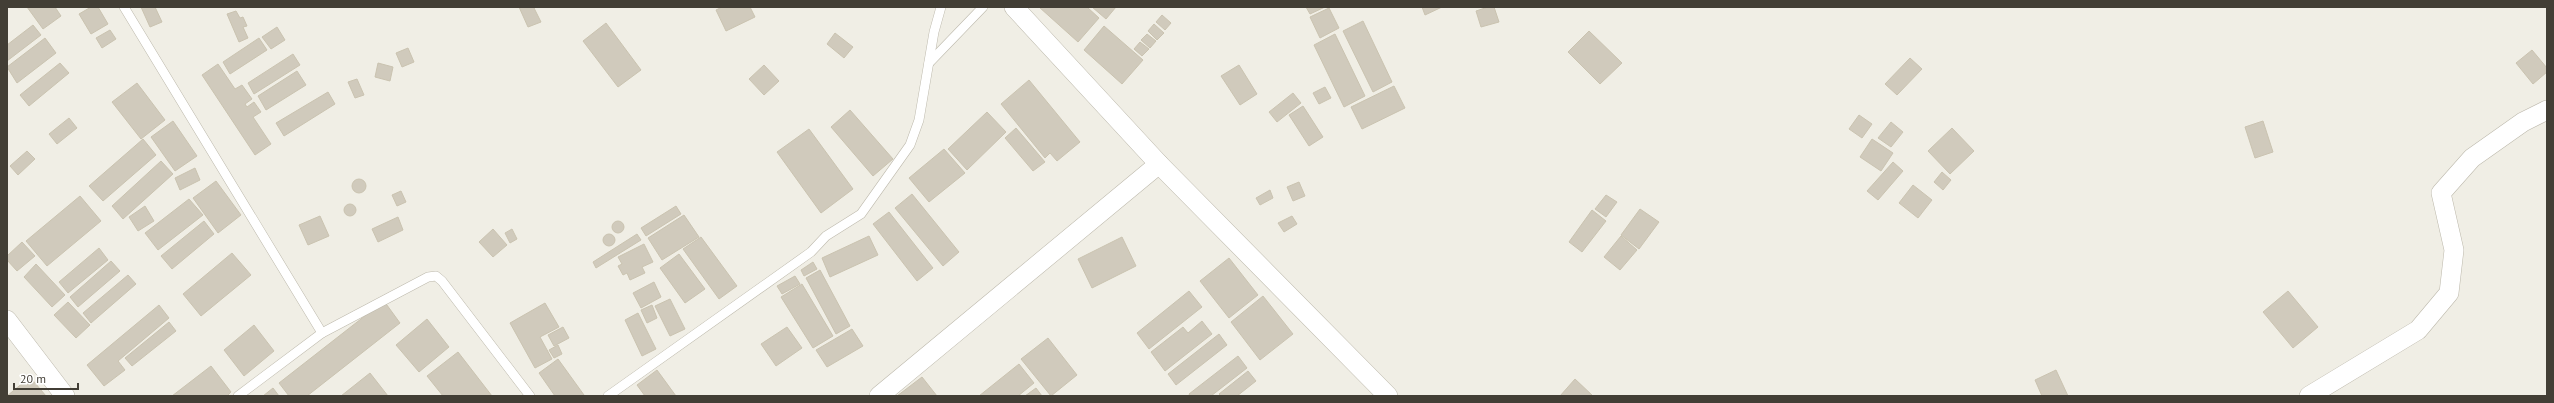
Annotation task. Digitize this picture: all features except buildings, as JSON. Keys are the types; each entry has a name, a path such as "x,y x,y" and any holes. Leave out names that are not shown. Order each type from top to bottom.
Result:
{"street":[{"path":"1014,7 1159,164 1388,396"},
{"path":"2308,396 2418,330 2449,293 2454,250 2441,193 2472,158 2523,122 2547,110"},
{"path":"879,396 1159,164"},
{"path":"7,320 65,396"}],"lane":[{"path":"124,7 322,333"},
{"path":"608,396 811,252 826,236 861,214 910,145 919,120 940,7"},
{"path":"929,63 983,7"},
{"path":"238,396 322,333 428,277 436,276 442,280 530,396"}]}
